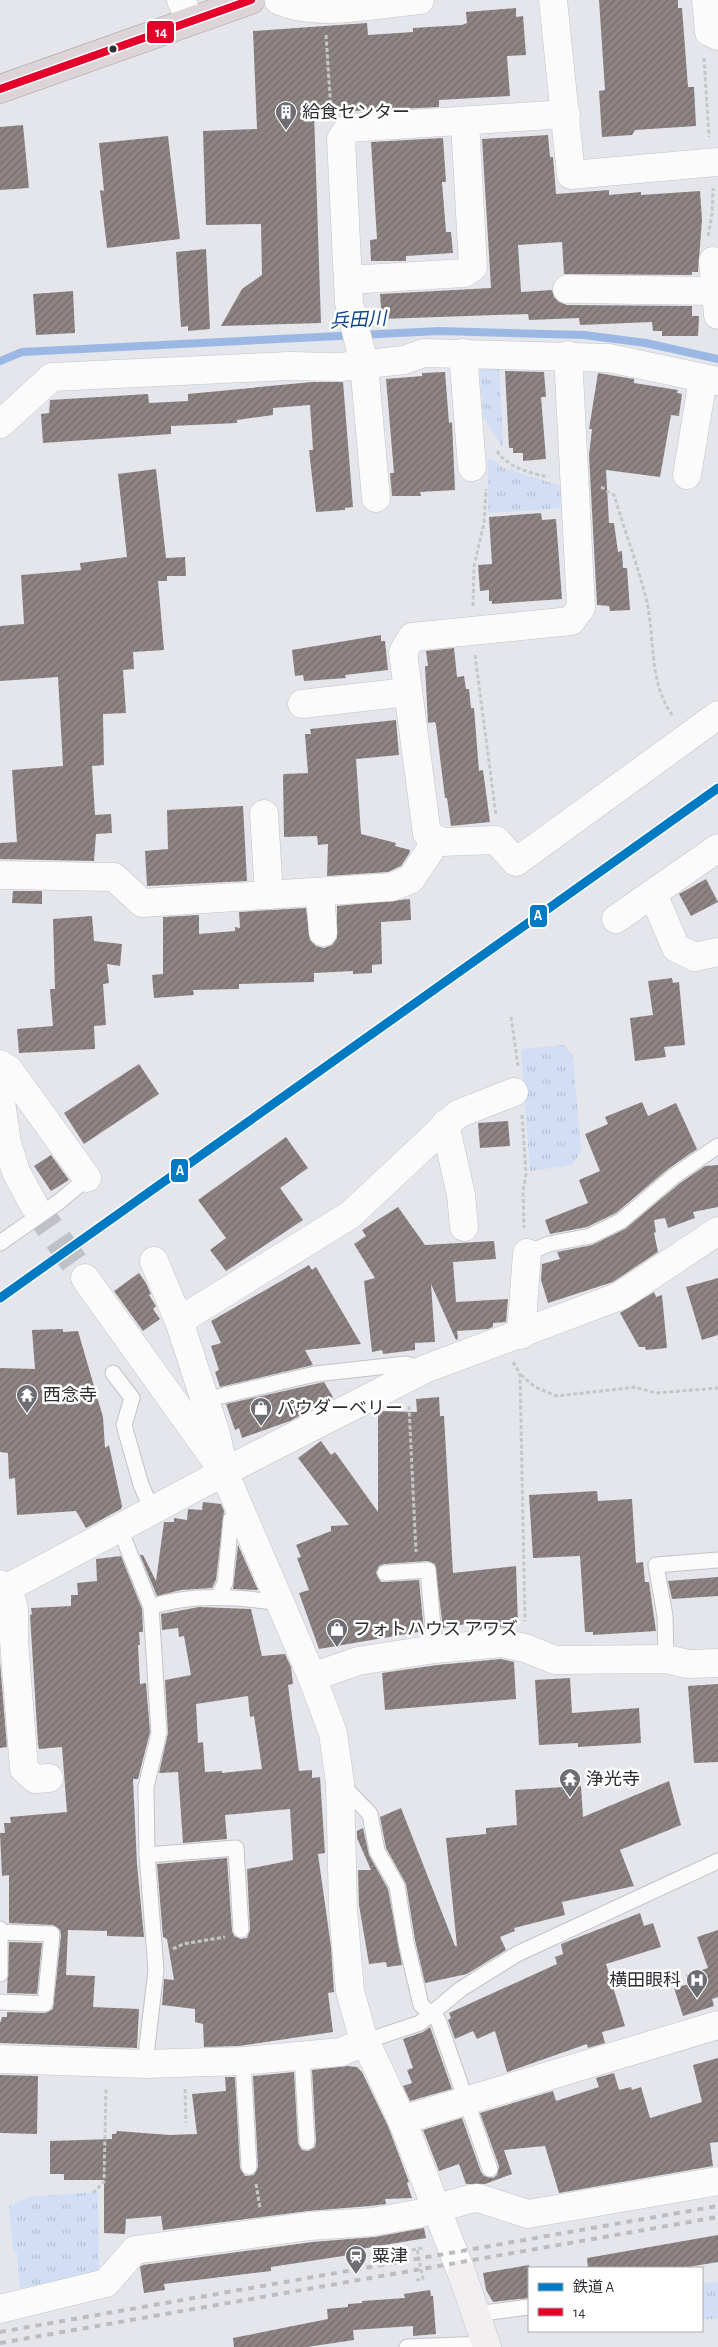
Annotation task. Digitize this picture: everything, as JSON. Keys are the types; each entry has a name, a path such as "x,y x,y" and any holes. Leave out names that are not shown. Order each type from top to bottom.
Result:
{"highway":[{"path":"0,89 185,10 251,0"}],"street":[{"path":"278,0 293,7 324,9 420,0"},
{"path":"553,0 571,175 718,162"},
{"path":"706,0 710,32 718,36"},
{"path":"376,498 363,356 348,292 341,139 349,128 566,114"},
{"path":"348,292 464,274 473,266 465,121"},
{"path":"567,288 716,303 713,261"},
{"path":"0,424 52,377 289,366 340,367 363,356 404,360 424,353 568,355 609,358 710,380 687,475"},
{"path":"463,353 472,467"},
{"path":"568,355 581,608 571,621 412,638 403,652 427,834 440,842 496,840 516,862 718,715"},
{"path":"302,704 407,692"},
{"path":"264,814 269,895"},
{"path":"0,875 114,877 142,903 392,887 411,879 437,840"},
{"path":"616,919 718,848"},
{"path":"320,892 323,932"},
{"path":"653,894 676,948 695,957 718,952"},
{"path":"0,1064 9,1070 88,1178"},
{"path":"179,1321 350,1215 445,1124 458,1114 518,1092"},
{"path":"0,1095 7,1143 26,1202 3,1164 0,1150"},
{"path":"445,1124 461,1195 464,1226"},
{"path":"49,1778 35,1779 24,1769 14,1641 14,1609 3,1588 153,1512 224,1472 416,1374 620,1296 718,1231"},
{"path":"511,1338 527,1253"},
{"path":"154,1261 179,1321 216,1434 224,1472 312,1676 333,1733 340,1782 343,1909 349,1980 366,2041 402,2120 462,2274 486,2345"},
{"path":"85,1278 224,1472"},
{"path":"312,1676 358,1661 435,1649 502,1643 525,1648 555,1660 666,1659 688,1664 718,1663"},
{"path":"402,2120 718,2025"},
{"path":"0,2059 107,2064 243,2061 341,2052 366,2041"},
{"path":"0,2309 106,2283 136,2250 264,2233 372,2222 417,2214 457,2201 478,2198 528,2214 718,2181"}],"lane":[{"path":"527,1253 548,1244 590,1236 621,1221 674,1176 718,1146"},
{"path":"0,1243 60,1201 88,1178"},
{"path":"204,1400 315,1374 406,1364 416,1374"},
{"path":"113,1373 132,1398 124,1425 141,1485 153,1512"},
{"path":"218,1598 225,1583 231,1519 241,1512"},
{"path":"120,1529 151,1608 159,1733 146,1787 147,1855 156,1970 146,2064"},
{"path":"666,1659 665,1616 656,1565 718,1560"},
{"path":"385,1573 428,1570 435,1649"},
{"path":"151,1608 165,1602 218,1598 281,1603"},
{"path":"340,1782 370,1814 377,1851 397,1886 406,1942 421,2005 438,2020 490,2169"},
{"path":"147,1855 236,1848 241,1930"},
{"path":"366,2041 420,2023 432,2015 461,1989 518,1954 718,1861"},
{"path":"0,1974 0,1930 52,1934 45,2004 0,2002"},
{"path":"302,2057 307,2142"},
{"path":"243,2061 249,2168"},
{"path":"476,2314 528,2307"},
{"path":"407,2347 486,2345"}],"path":[{"path":"324,9 331,118 346,133"},
{"path":"469,424 484,432 502,458 520,468 605,488 614,496 646,595 657,679 666,707 691,736"},
{"path":"511,1017 526,1174 523,1191 524,1245 527,1253"},
{"path":"511,1338 520,1374 525,1648"},
{"path":"416,1374 417,1571"},
{"path":"520,1374 535,1387 557,1396 635,1387 656,1394 718,1388"},
{"path":"154,1950 174,1949 183,1944 227,1936 241,1930"},
{"path":"184,2063 186,2123"},
{"path":"93,2193 104,2182 107,2064"},
{"path":"249,2168 256,2180 264,2233"},
{"path":"412,2250 417,2249"},
{"path":"416,2280 423,2279 419,2255"}],"green space":[{"path":"499,361 503,448 483,416 480,370 484,362"},
{"path":"488,459 494,460 503,468 561,486 562,508 488,513"},
{"path":"564,1045 573,1056 581,1152 572,1165 530,1171 521,1049"},
{"path":"98,2192 99,2273 20,2288 17,2253 13,2250 9,2206 29,2197"},
{"path":"718,2282 718,2318 703,2320 703,2284"}],"building":[{"path":"599,0 678,0 678,8 682,8 688,87 694,87 696,126 635,130 632,135 602,137 599,91 605,90"},
{"path":"516,8 516,17 523,16 526,55 507,56 510,96 439,100 439,107 314,113 321,323 221,326 242,289 262,275 261,224 206,225 203,131 257,129 253,31 367,23 368,35 413,32 413,28 462,25 467,23 466,12"},
{"path":"23,125 29,188 0,190 0,127"},
{"path":"548,135 550,157 553,157 556,194 609,190 609,195 641,192 641,195 700,191 702,220 698,272 692,272 692,275 564,274 562,242 518,245 521,292 552,290 554,297 559,302 567,305 692,306 692,316 699,316 698,336 662,336 662,331 653,331 652,322 580,325 579,318 529,320 528,314 382,319 380,294 491,288 482,139"},
{"path":"168,136 180,239 107,248 100,190 104,191 99,143"},
{"path":"443,138 446,182 442,182 446,232 451,232 453,253 406,256 406,261 371,261 370,240 377,239 371,142"},
{"path":"206,249 210,329 188,331 188,326 181,327 176,252"},
{"path":"73,291 75,333 36,335 33,294"},
{"path":"505,371 544,372 546,397 541,397 546,459 523,461 523,453 513,453 513,448 509,448"},
{"path":"445,372 449,423 452,422 455,490 420,492 421,496 392,496 390,473 394,473 386,379 422,376 422,373"},
{"path":"598,373 634,379 634,383 678,390 677,393 682,394 679,416 671,415 660,477 606,470 609,523 614,523 618,552 622,551 623,568 627,568 630,610 610,611 609,606 597,605 589,455 592,429 589,429"},
{"path":"312,382 343,382 353,507 345,508 345,510 316,512 309,450 313,450 310,405 273,408 273,415 237,420 237,423 171,426 171,434 43,443 41,414 49,413 50,400 148,394 149,403 188,401 188,394"},
{"path":"156,469 166,558 185,557 186,576 167,576 167,581 158,581 164,650 133,652 134,669 123,670 126,713 103,714 104,765 92,766 95,815 111,814 112,833 96,834 94,861 0,859 0,843 17,842 12,770 63,766 58,677 0,681 0,626 24,624 21,575 81,570 80,563 127,557 118,474"},
{"path":"541,513 542,520 556,519 562,599 492,604 492,601 489,601 489,590 480,591 478,565 492,564 489,517"},
{"path":"381,635 381,641 385,641 388,670 345,675 346,678 304,681 303,675 295,676 292,650"},
{"path":"454,648 457,677 464,676 466,689 469,689 471,708 474,708 479,771 483,770 490,822 451,826 447,798 445,798 436,725 435,722 428,723 425,666 428,666 426,651"},
{"path":"396,720 399,755 356,759 361,834 396,843 395,846 410,850 409,854 401,866 388,872 327,876 328,844 318,845 317,836 284,837 283,776 284,774 308,773 305,734 311,734 310,729"},
{"path":"243,806 247,881 147,886 145,851 168,849 167,810"},
{"path":"706,879 718,902 691,916 679,894"},
{"path":"13,891 42,891 42,904 12,903"},
{"path":"410,899 411,920 381,922 382,964 372,965 372,973 353,974 353,971 314,973 314,982 239,984 239,989 193,990 194,995 154,998 152,975 163,974 163,917 199,915 199,934 235,931 235,927 240,928 239,912 306,908 310,940 316,946 324,948 332,945 337,938 337,906"},
{"path":"92,916 94,941 122,944 120,966 107,964 109,983 103,984 106,1025 94,1026 95,1049 19,1053 17,1029 53,1026 50,989 55,989 53,919"},
{"path":"672,978 673,983 679,982 685,1045 664,1047 666,1057 635,1061 630,1018 653,1015 648,981"},
{"path":"139,1064 159,1094 84,1144 64,1113"},
{"path":"642,1102 648,1116 676,1103 697,1149 668,1169 616,1213 587,1227 550,1234 545,1220 588,1203 579,1180 600,1171 585,1134 608,1124 605,1117"},
{"path":"508,1121 510,1146 480,1148 478,1123"},
{"path":"286,1137 308,1168 280,1188 303,1220 226,1271 210,1250 226,1238 198,1200"},
{"path":"51,1155 69,1180 51,1191 34,1166"},
{"path":"718,1165 718,1207 693,1212 695,1218 668,1228 665,1218 654,1220 656,1232 654,1233 658,1252 613,1282 548,1303 541,1280 542,1264 560,1259 557,1252 592,1245 625,1229 680,1183 705,1166"},
{"path":"398,1207 425,1245 494,1241 496,1259 453,1262 456,1302 508,1299 506,1322 493,1323 493,1327 488,1329 457,1331 458,1339 456,1340 431,1284 435,1342 415,1343 415,1350 383,1354 382,1350 372,1352 364,1281 375,1278 354,1244 366,1236 362,1230"},
{"path":"309,1265 312,1270 316,1267 361,1344 305,1350 313,1365 220,1387 215,1372 219,1370 211,1346 221,1343 211,1321"},
{"path":"139,1273 146,1283 151,1294 149,1295 156,1306 153,1309 160,1319 143,1331 114,1291"},
{"path":"718,1278 718,1335 702,1340 686,1287"},
{"path":"654,1292 656,1297 662,1295 667,1348 646,1350 645,1347 639,1347 620,1313"},
{"path":"63,1329 63,1332 78,1331 103,1417 105,1448 109,1445 122,1506 121,1509 86,1528 76,1511 17,1515 15,1478 9,1479 8,1453 0,1452 0,1368 35,1369 32,1330"},
{"path":"324,1382 333,1397 290,1421 242,1438 239,1428 235,1430 226,1404"},
{"path":"439,1397 440,1416 444,1416 453,1573 516,1566 518,1624 511,1624 511,1629 501,1627 477,1630 477,1622 443,1628 435,1564 427,1561 384,1564 379,1566 376,1573 381,1582 419,1580 424,1631 319,1649 299,1593 309,1590 297,1558 301,1557 296,1545 331,1531 331,1526 349,1525 298,1458 321,1441 331,1455 335,1452 378,1512 378,1411 417,1412 416,1399"},
{"path":"597,1491 598,1501 632,1499 636,1563 643,1562 645,1582 649,1582 656,1631 593,1635 593,1632 585,1632 580,1556 533,1558 529,1495"},
{"path":"203,1502 221,1504 224,1511 216,1580 212,1588 181,1590 157,1596 140,1555 143,1555 156,1581 164,1522 174,1522 174,1518 187,1520 188,1509 202,1510"},
{"path":"238,1545 239,1547 258,1590 233,1589"},
{"path":"121,1556 142,1609 143,1632 139,1632 140,1645 138,1645 140,1684 146,1683 150,1732 138,1779 133,1779 137,1864 144,1937 107,1936 107,1931 68,1930 66,1975 95,1976 93,2007 139,2009 137,2048 0,2043 0,2023 2,2017 7,2017 7,2012 45,2013 53,2009 61,1935 60,1930 53,1925 9,1923 9,1875 2,1876 0,1833 5,1833 4,1823 11,1823 10,1817 67,1812 62,1747 39,1749 38,1744 31,1608 71,1606 71,1595 78,1595 77,1583 97,1581 96,1559"},
{"path":"718,1577 718,1596 672,1599 668,1581"},
{"path":"199,1607 251,1609 262,1656 285,1654 291,1667 293,1684 288,1685 299,1771 312,1770 312,1778 320,1777 325,1853 318,1854 331,1947 334,1992 328,1993 333,2032 239,2046 204,2047 203,2024 195,2022 195,2009 162,2005 164,1979 174,1980 167,1939 163,1937 157,1864 227,1858 232,1931 234,1936 241,1939 247,1938 250,1930 247,1869 293,1860 290,1809 225,1815 227,1839 183,1843 178,1772 159,1773 168,1733 165,1680 191,1675 184,1636 179,1637 178,1628 162,1630 161,1614","holes":["248,1696 250,1717 254,1716 262,1769 222,1773 222,1771 205,1772 203,1742 198,1743 196,1704"]},
{"path":"501,1659 514,1662 516,1699 385,1710 382,1673 437,1665"},
{"path":"0,1662 7,1747 0,1748"},
{"path":"570,1678 572,1713 639,1708 641,1743 578,1747 578,1743 539,1745 535,1680"},
{"path":"718,1684 718,1762 694,1763 688,1686"},
{"path":"669,1781 681,1825 620,1850 634,1886 562,1902 565,1915 514,1928 515,1931 500,1937 506,1950 467,1974 425,1983 415,1940 406,1884 386,1848 380,1817 401,1808 455,1946 457,1946 446,1838 486,1834 486,1828 517,1825 515,1790 581,1786 583,1817"},
{"path":"363,1828 369,1855 388,1889 402,1965 387,1967 386,1962 369,1964 359,1905 358,1870 371,1870 357,1838 357,1831"},
{"path":"640,1913 644,1926 653,1923 661,1947 606,1964 625,2026 602,2032 605,2043 588,2048 587,2044 507,2072 495,2031 477,2039 473,2031 455,2039 448,2020 451,2018 449,2013 557,1964 555,1957 563,1954 561,1944"},
{"path":"718,1930 718,1997 712,1999 714,2006 683,2016 674,1988 689,1984 686,1975 708,1968 697,1937"},
{"path":"9,1942 42,1943 37,1994 7,1993"},
{"path":"430,2027 452,2089 410,2101 403,2086 412,2083 407,2070 413,2068 403,2039 423,2032"},
{"path":"718,2058 718,2142 710,2143 713,2166 559,2193 545,2146 504,2150 512,2174 485,2184 466,2184 459,2164 439,2171 423,2130 462,2118 481,2172 484,2176 493,2178 497,2175 499,2166 480,2113 553,2091 556,2101 599,2087 596,2078 614,2073 619,2090 631,2087 632,2090 641,2087 650,2118 702,2102 693,2065"},
{"path":"348,2066 357,2067 362,2072 388,2126 409,2182 407,2183 412,2198 385,2199 386,2204 308,2211 163,2230 161,2216 126,2219 125,2234 104,2233 104,2180 64,2180 64,2174 50,2174 50,2141 112,2139 112,2134 116,2134 117,2131 170,2135 197,2134 192,2094 226,2091 225,2077 235,2077 240,2168 245,2176 254,2175 258,2166 253,2076 294,2072 298,2143 302,2150 308,2151 315,2147 316,2141 312,2070"},
{"path":"0,2075 38,2076 37,2134 0,2133"},
{"path":"424,2228 426,2238 355,2250 356,2254 271,2267 271,2271 164,2284 165,2290 144,2293 140,2267 143,2265 312,2242 375,2237"},
{"path":"718,2235 718,2262 688,2267 588,2267 587,2258"},
{"path":"529,2265 528,2298 493,2302 486,2290 483,2273"},
{"path":"430,2290 431,2296 433,2296 436,2334 413,2336 413,2326 353,2330 354,2340 307,2347 234,2347 233,2338 328,2319 327,2309 348,2307 348,2304 362,2303 362,2301 405,2298 404,2294"}],"waterway":[{"name":"兵田川","path":"0,361 22,352 439,331 584,335 646,343 718,359"}],"tunnel":[{"path":"34,1205 85,1278"}],"railway":[{"path":"0,2332 718,2206"},
{"path":"0,2343 718,2217"}],"rail line":[{"name":"A","path":"0,1298 718,788"}],"transit line":[{"name":"14","path":"0,89 251,0"}],"place":[{"name":"給食センター","path":"286,131"},
{"name":"西念寺","path":"27,1414"},
{"name":"パウダーベリー","path":"261,1427"},
{"name":"フォトハウス アワズ","path":"337,1648"},
{"name":"浄光寺","path":"570,1798"},
{"name":"横田眼科","path":"697,1999"},
{"name":"粟津","path":"356,2275"}]}
